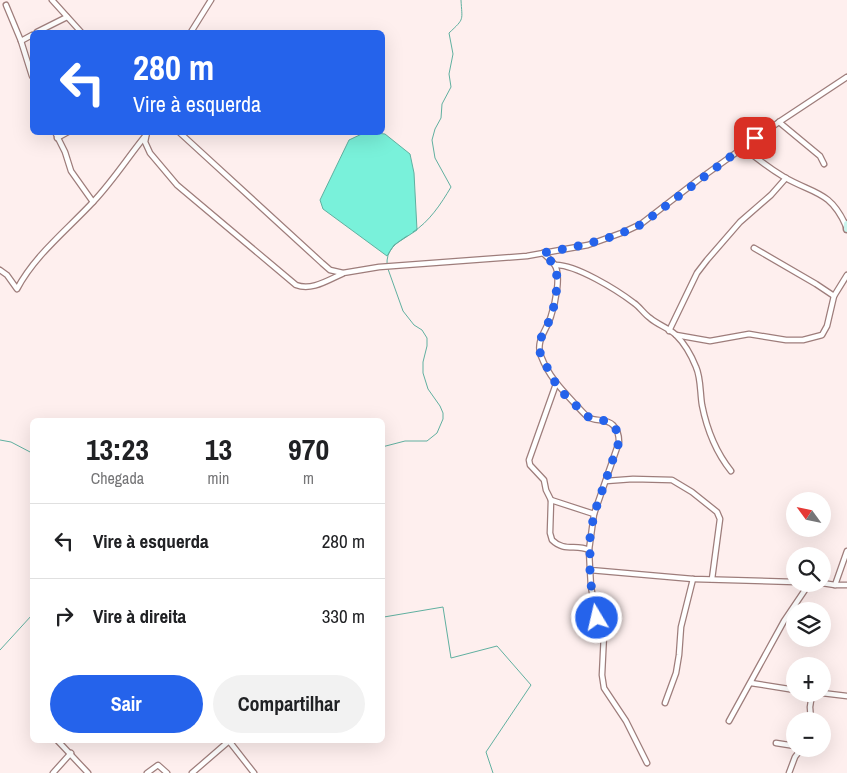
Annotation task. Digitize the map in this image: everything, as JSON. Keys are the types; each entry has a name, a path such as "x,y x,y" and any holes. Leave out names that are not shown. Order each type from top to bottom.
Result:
{"street":[{"path":"52,0 78,30"},
{"path":"192,30 211,0"},
{"path":"6,5 21,41 30,70"},
{"path":"41,30 67,17"},
{"path":"21,41 30,36"},
{"path":"146,135 145,142 150,153 176,185 296,285 312,287 343,273 398,265 527,256 588,245 624,232 642,224 743,147 847,77"},
{"path":"779,122 820,156 824,164"},
{"path":"56,135 71,171 93,202"},
{"path":"0,270 7,275 17,289 25,273 114,178 145,135"},
{"path":"182,135 330,270 343,273"},
{"path":"743,147 764,164 786,178 816,191 830,201 840,211 847,226"},
{"path":"669,330 697,273 707,260 740,222 771,195 786,178"},
{"path":"754,248 834,296"},
{"path":"542,253 555,265 557,271 556,298 551,317 541,338 539,348 541,356 556,384 587,416 592,419 607,421 613,425 619,434 619,442 594,514 589,550 590,579 597,618 604,634 602,675 604,688 626,721 647,763"},
{"path":"555,265 561,264 605,284 634,303 651,319 676,335 697,368 702,406 711,440 731,471"},
{"path":"676,335 710,341 749,334 786,340 803,340 822,335 825,331 834,296 847,275"},
{"path":"556,384 529,460 530,465 544,480 551,500 550,533 552,540 565,548 578,547 589,550"},
{"path":"606,481 633,478 672,480 692,492 718,512 720,519 712,579"},
{"path":"551,500 594,514"},
{"path":"835,585 847,551"},
{"path":"590,570 693,579 786,582"},
{"path":"665,703 676,673 680,627 693,579"},
{"path":"831,584 847,585"},
{"path":"729,721 784,621 804,592"},
{"path":"751,683 786,689"},
{"path":"831,694 847,696"},
{"path":"60,743 88,773"},
{"path":"192,773 227,743"},
{"path":"231,743 254,773"},
{"path":"776,743 786,745"},
{"path":"53,773 71,753"},
{"path":"789,773 795,757"},
{"path":"147,773 158,765 167,773"}],"shaded area":[{"path":"385,134 410,154 414,173 417,230 394,245 387,256 323,209 320,200 349,140 360,135"}],"waterway":[{"path":"413,232 429,218 451,187 435,158 432,140 441,118 442,104 451,87 449,74 453,54 449,33 460,22 462,12 461,0"},
{"path":"387,265 390,251 407,236"},
{"path":"385,446 405,441 427,441 437,433 443,419 440,406 428,389 423,373 427,338 422,330 414,325 403,311 388,269"},
{"path":"0,440 11,442 30,452"},
{"path":"385,617 443,607 451,658 497,646 531,685 486,752 493,773"},
{"path":"0,650 30,617"}],"route":[{"path":"597,618 590,579 590,538 594,514 619,442 619,434 613,425 607,421 592,419 587,416 565,395 556,384 541,356 539,348 541,338 551,317 556,298 557,277 555,265 542,253 588,245 642,224 755,138"}]}
